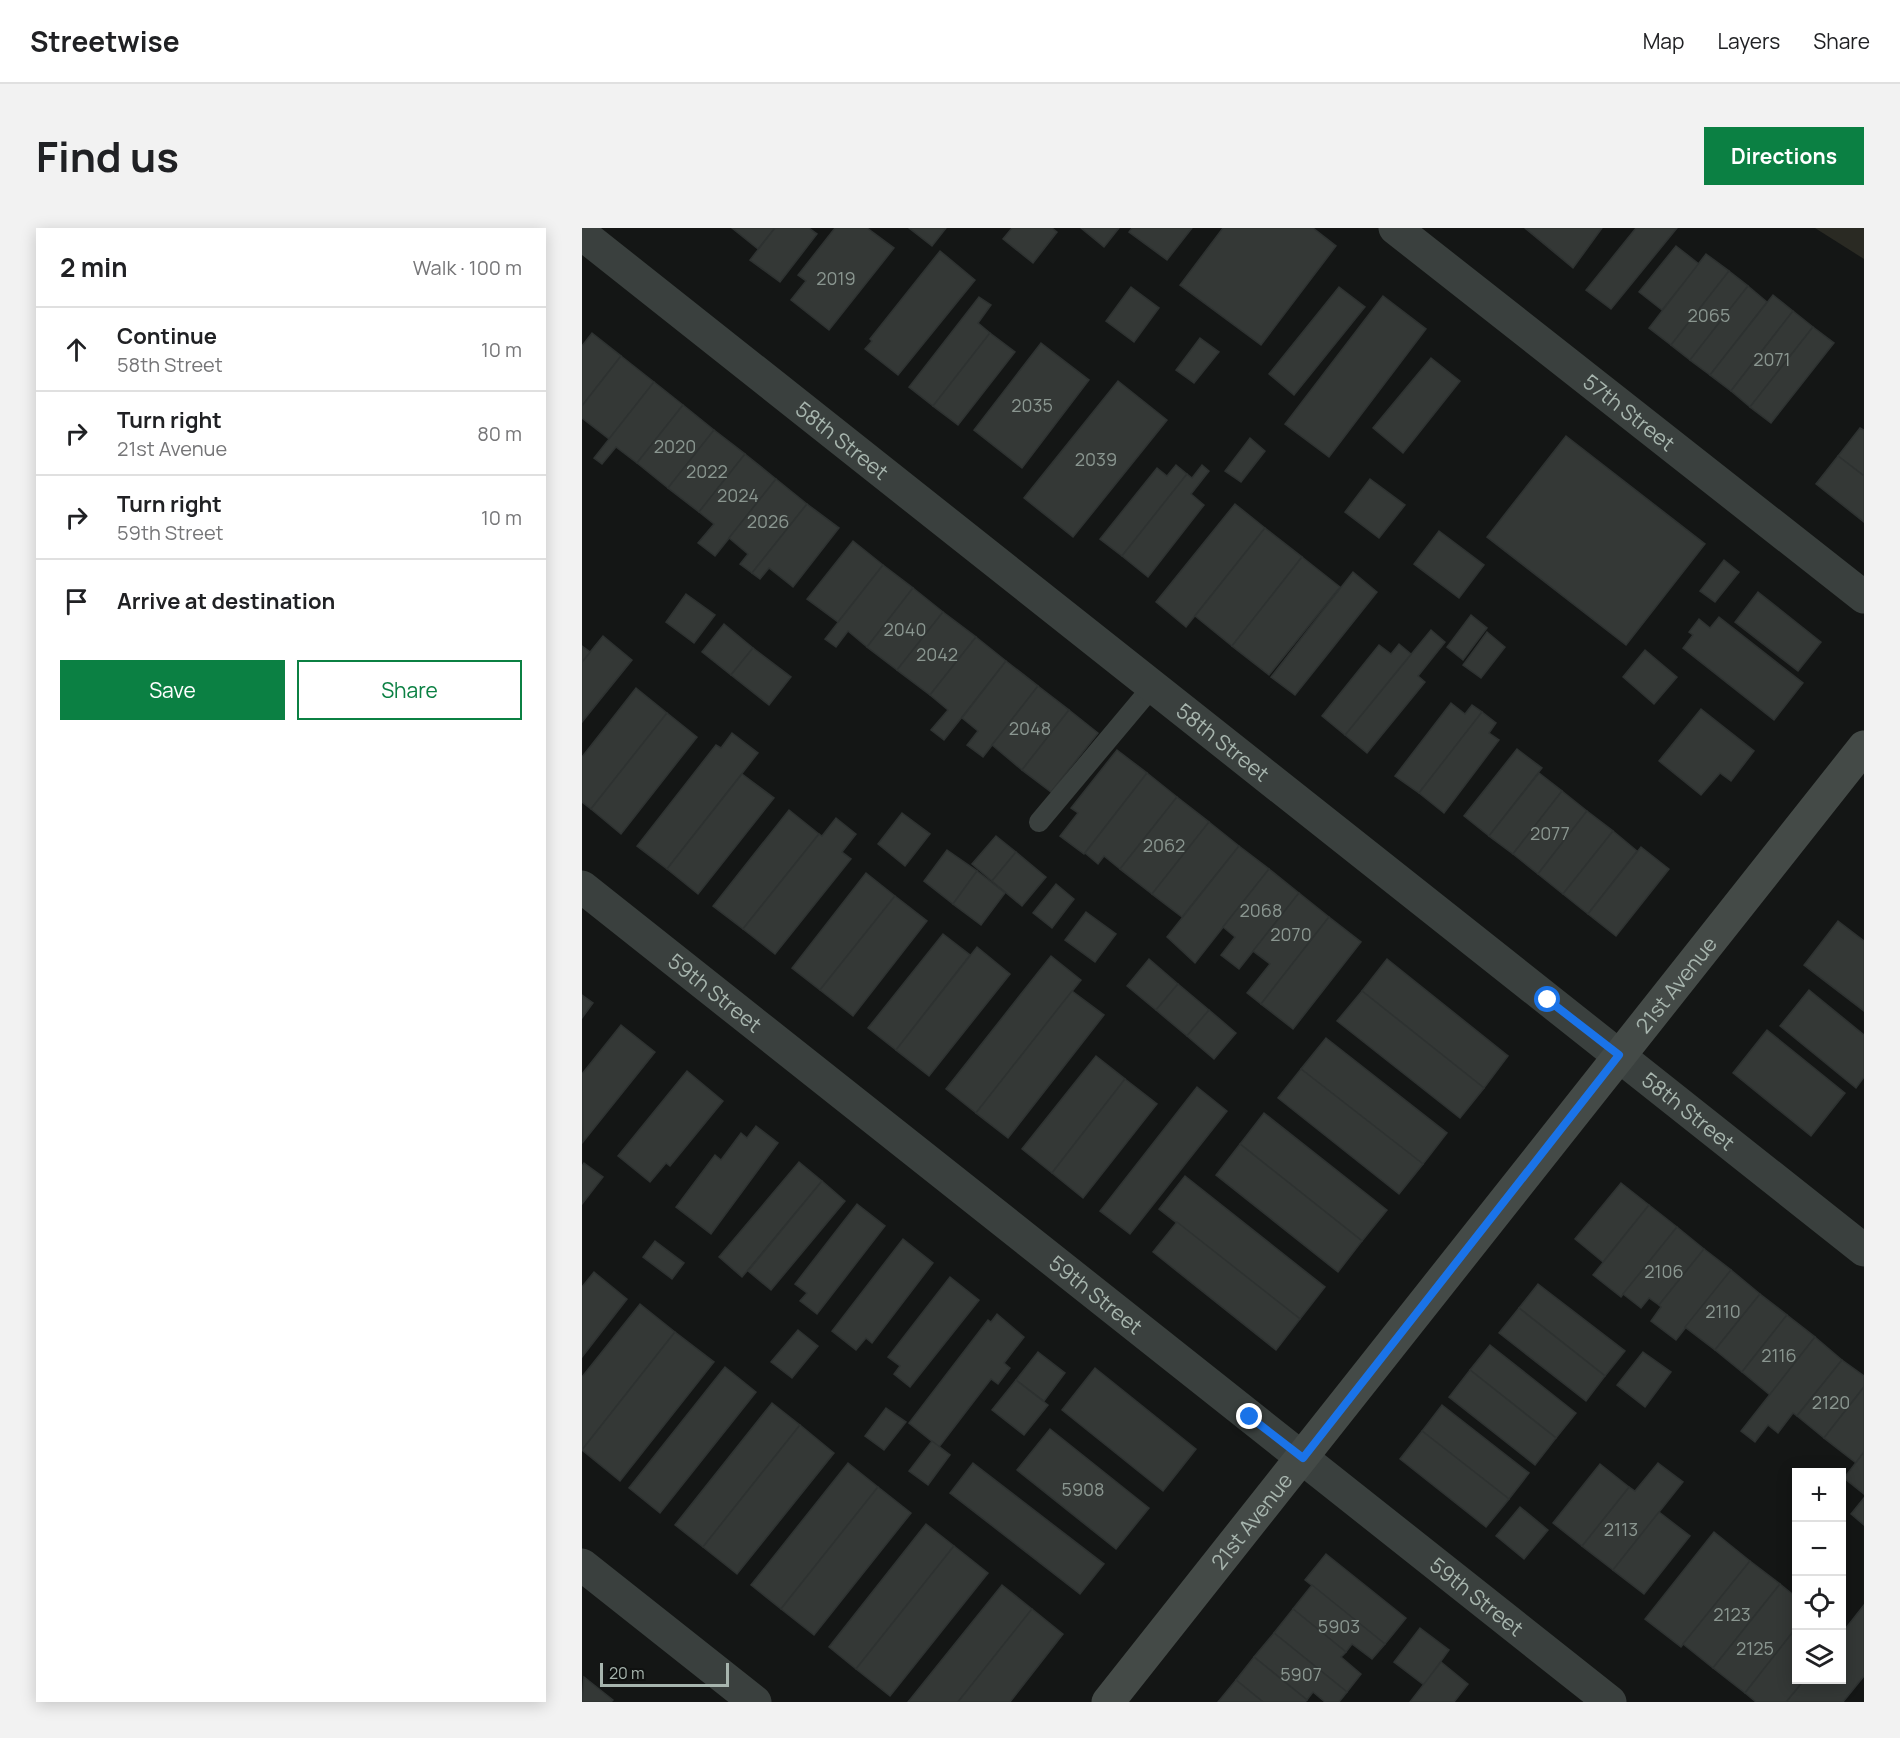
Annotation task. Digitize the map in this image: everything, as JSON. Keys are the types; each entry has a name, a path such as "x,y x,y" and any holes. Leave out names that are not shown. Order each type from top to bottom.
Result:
{"street":[{"name":"57th Street","path":"1395,228 1864,597"},
{"name":"58th Street","path":"582,234 1864,1250"},
{"name":"21st Avenue","path":"1108,1702 1864,747"},
{"name":"59th Street","path":"582,887 1610,1702"},
{"path":"582,1565 755,1702"}],"lane":[{"path":"1039,822 1153,686"}],"shaded area":[{"path":"1815,228 1864,228 1864,259"}],"building":[{"path":"732,228 775,228 758,249"},
{"path":"775,228 809,228 817,234 780,282 750,260"},
{"path":"835,228 867,228 894,248 829,330 791,300 806,281 798,275"},
{"path":"909,228 946,228 932,246"},
{"path":"1012,228 1052,228 1057,232 1033,263 1003,239"},
{"path":"1081,228 1119,228 1104,247"},
{"path":"1132,228 1192,228 1167,260 1129,232"},
{"path":"1223,228 1313,228 1336,246 1261,345 1180,285"},
{"path":"1525,228 1602,228 1573,268"},
{"path":"1636,228 1677,228 1611,309 1586,290"},
{"path":"1676,246 1699,264 1662,310 1639,292"},
{"path":"940,251 975,280 898,375 865,349 872,341 870,339"},
{"path":"1706,254 1729,271 1671,345 1649,328"},
{"path":"1729,271 1748,286 1690,360 1671,345"},
{"path":"1748,286 1767,302 1710,375 1690,360"},
{"path":"1131,287 1159,308 1134,342 1106,321"},
{"path":"1339,287 1365,307 1294,395 1269,374"},
{"path":"1773,295 1793,311 1731,391 1710,375"},
{"path":"1383,296 1426,329 1329,457 1285,424"},
{"path":"979,297 991,305 978,323 990,333 933,406 909,387"},
{"path":"1793,311 1813,327 1750,407 1731,391"},
{"path":"1813,327 1834,343 1771,423 1750,407"},
{"path":"592,333 621,356 582,406 582,346"},
{"path":"990,333 1015,352 958,425 933,406"},
{"path":"1200,338 1219,352 1194,383 1176,370"},
{"path":"1041,343 1089,380 1022,468 974,430"},
{"path":"621,356 654,382 609,439 582,418 582,406"},
{"path":"1431,358 1460,381 1403,453 1373,428"},
{"path":"1118,381 1167,420 1073,537 1024,498"},
{"path":"654,382 683,405 637,463 616,447 602,464 594,458"},
{"path":"683,405 714,430 668,488 637,463"},
{"path":"1860,428 1864,430 1864,476 1838,456"},
{"path":"714,430 745,454 699,512 668,488"},
{"path":"1566,436 1705,544 1626,645 1487,537"},
{"path":"1250,438 1265,451 1241,482 1225,471"},
{"path":"745,454 776,479 715,556 698,543 714,524 699,512"},
{"path":"1838,456 1864,476 1864,522 1816,484"},
{"path":"1176,465 1187,474 1122,556 1100,539 1157,468 1167,476"},
{"path":"1202,465 1209,471 1191,494 1204,505 1148,577 1122,556 1187,474 1192,478"},
{"path":"776,479 807,504 752,573 740,564 748,554 729,538"},
{"path":"1370,479 1405,505 1379,538 1345,512"},
{"path":"807,504 839,528 793,587 769,568 760,579 752,573"},
{"path":"1235,504 1265,528 1186,627 1156,602"},
{"path":"1265,528 1302,557 1232,646 1195,616"},
{"path":"1439,531 1484,565 1459,598 1414,564"},
{"path":"853,541 883,565 838,622 807,599"},
{"path":"1302,557 1340,587 1269,675 1232,646"},
{"path":"1724,560 1739,572 1715,602 1700,591"},
{"path":"883,565 913,588 867,647 848,631 836,647 825,639"},
{"path":"1353,572 1377,592 1295,695 1271,677"},
{"path":"913,588 943,612 897,670 867,647"},
{"path":"1758,592 1821,642 1798,671 1735,622"},
{"path":"686,594 715,615 694,643 666,622"},
{"path":"943,612 976,637 930,695 897,670"},
{"path":"1471,615 1487,628 1463,660 1447,647"},
{"path":"1719,617 1803,683 1774,720 1683,648 1693,635 1689,632 1699,619 1710,628"},
{"path":"724,624 753,648 731,675 702,652"},
{"path":"1431,630 1445,642 1418,676 1425,682 1367,753 1345,735"},
{"path":"1487,632 1505,647 1481,678 1463,665"},
{"path":"603,636 632,660 582,722 582,662"},
{"path":"976,637 1006,661 944,740 931,730 948,710 930,695"},
{"path":"1399,644 1411,654 1345,735 1322,716 1379,645 1391,654"},
{"path":"582,646 590,652 582,662"},
{"path":"753,648 791,677 769,705 731,675"},
{"path":"1645,650 1677,677 1654,704 1623,677"},
{"path":"1006,661 1038,686 983,757 967,745 978,731 962,718"},
{"path":"1038,686 1069,710 1022,770 992,745"},
{"path":"636,688 667,713 591,809 582,802 582,757"},
{"path":"1451,703 1465,714 1472,705 1482,712 1419,793 1395,776"},
{"path":"1701,709 1754,751 1731,781 1720,773 1701,795 1659,761"},
{"path":"1069,710 1098,733 1051,792 1022,770"},
{"path":"1482,712 1496,723 1489,733 1499,740 1444,813 1419,793"},
{"path":"667,713 697,737 621,834 591,809"},
{"path":"732,733 758,753 667,869 637,846 716,745 721,748"},
{"path":"1517,749 1542,768 1489,836 1464,816"},
{"path":"1117,750 1147,773 1084,854 1060,836 1078,813 1071,808"},
{"path":"1147,773 1177,797 1120,869 1104,856 1098,864 1085,853"},
{"path":"1539,773 1562,791 1513,854 1489,836"},
{"path":"742,774 774,798 698,894 667,869"},
{"path":"1562,791 1587,811 1538,874 1513,854"},
{"path":"1177,797 1209,822 1152,894 1120,869"},
{"path":"789,810 819,834 743,929 713,906"},
{"path":"1587,811 1613,831 1563,894 1538,874"},
{"path":"902,813 930,834 905,866 878,844"},
{"path":"836,818 856,834 842,852 851,859 775,954 743,929 819,834 822,836"},
{"path":"1209,822 1239,846 1182,917 1152,894"},
{"path":"1613,831 1637,851 1588,914 1563,894"},
{"path":"996,836 1016,852 992,881 972,864"},
{"path":"1239,846 1269,869 1195,963 1167,937"},
{"path":"1641,847 1669,869 1616,936 1588,914"},
{"path":"947,850 977,871 953,904 924,881"},
{"path":"1016,852 1046,877 1022,906 992,881"},
{"path":"1269,869 1299,893 1239,969 1221,955 1235,937 1223,927"},
{"path":"977,871 1005,893 981,925 953,904"},
{"path":"866,873 895,896 820,990 792,968"},
{"path":"1056,884 1074,899 1052,928 1033,913"},
{"path":"1299,893 1329,917 1261,1004 1247,993 1270,964 1253,951"},
{"path":"895,896 927,921 853,1016 820,990"},
{"path":"1086,912 1116,934 1095,962 1065,940"},
{"path":"1329,917 1361,942 1293,1029 1261,1004"},
{"path":"1838,921 1864,941 1864,1011 1804,965"},
{"path":"943,934 970,955 896,1050 868,1028"},
{"path":"977,947 1010,974 929,1076 896,1050"},
{"path":"1051,956 1081,980 976,1113 946,1089"},
{"path":"1149,959 1178,984 1156,1010 1127,986"},
{"path":"1387,959 1508,1056 1484,1088 1362,991"},
{"path":"1178,984 1209,1010 1187,1036 1156,1010"},
{"path":"1809,990 1864,1035 1864,1077 1856,1088 1780,1026"},
{"path":"1072,991 1104,1015 1008,1138 976,1113"},
{"path":"1362,991 1484,1088 1460,1118 1337,1021"},
{"path":"582,995 593,1003 582,1018"},
{"path":"1209,1010 1236,1033 1214,1059 1187,1036"},
{"path":"621,1025 655,1052 583,1142 582,1074"},
{"path":"1767,1030 1845,1093 1811,1136 1733,1073"},
{"path":"1326,1038 1447,1133 1423,1164 1301,1069"},
{"path":"1096,1056 1125,1079 1052,1173 1022,1149"},
{"path":"1301,1069 1423,1164 1399,1194 1278,1098"},
{"path":"687,1071 723,1101 670,1166 666,1163 650,1182 618,1156"},
{"path":"1125,1079 1157,1104 1083,1198 1052,1173"},
{"path":"1197,1087 1227,1111 1130,1234 1100,1211"},
{"path":"1264,1113 1387,1210 1362,1241 1240,1144"},
{"path":"756,1126 778,1143 711,1234 676,1207 715,1155 721,1160 741,1133 747,1138"},
{"path":"1240,1144 1362,1241 1338,1272 1216,1175"},
{"path":"799,1162 822,1181 742,1277 719,1257"},
{"path":"584,1163 603,1177 582,1204 582,1166"},
{"path":"1185,1176 1325,1287 1300,1319 1159,1209"},
{"path":"822,1181 845,1201 771,1290 748,1271"},
{"path":"1621,1183 1649,1205 1603,1262 1575,1239"},
{"path":"857,1204 885,1226 817,1314 800,1301 807,1293 795,1284"},
{"path":"1649,1205 1677,1227 1621,1297 1593,1275"},
{"path":"1177,1222 1300,1319 1276,1350 1153,1252"},
{"path":"1677,1227 1704,1249 1659,1305 1649,1298 1641,1308 1623,1294"},
{"path":"903,1239 933,1263 872,1343 866,1338 856,1350 832,1331"},
{"path":"655,1241 684,1263 672,1279 643,1257"},
{"path":"1704,1249 1731,1270 1676,1340 1651,1321 1661,1307 1659,1305"},
{"path":"1731,1270 1760,1294 1715,1350 1685,1327"},
{"path":"594,1272 627,1299 582,1357 582,1287"},
{"path":"950,1277 979,1300 910,1387 894,1374 900,1366 888,1357"},
{"path":"1538,1284 1625,1351 1605,1376 1519,1308"},
{"path":"1760,1294 1787,1315 1742,1372 1715,1350"},
{"path":"640,1304 675,1332 582,1450 582,1377"},
{"path":"1519,1308 1605,1376 1586,1401 1499,1333"},
{"path":"997,1314 1024,1337 1004,1363 1010,1368 998,1384 991,1379 939,1447 909,1423 988,1320 991,1322"},
{"path":"1787,1315 1815,1337 1770,1395 1742,1372"},
{"path":"798,1330 818,1346 792,1378 771,1362"},
{"path":"675,1332 714,1362 620,1481 582,1450"},
{"path":"1815,1337 1842,1360 1797,1416 1793,1413 1778,1433 1768,1425 1755,1442 1741,1431"},
{"path":"1490,1345 1576,1413 1556,1438 1470,1370"},
{"path":"1038,1352 1065,1373 1044,1401 1016,1380"},
{"path":"1643,1352 1671,1372 1645,1407 1617,1385"},
{"path":"1842,1360 1864,1376 1864,1387 1824,1438 1797,1416"},
{"path":"725,1367 756,1392 660,1513 629,1488"},
{"path":"1095,1368 1196,1449 1163,1491 1062,1410"},
{"path":"1470,1370 1556,1438 1535,1465 1449,1397"},
{"path":"1016,1380 1048,1405 1024,1435 992,1410"},
{"path":"1864,1387 1864,1452 1856,1463 1824,1438"},
{"path":"772,1403 800,1425 703,1547 675,1525"},
{"path":"1442,1405 1529,1473 1509,1499 1422,1431"},
{"path":"886,1408 906,1422 884,1450 865,1436"},
{"path":"800,1425 834,1453 737,1574 703,1547"},
{"path":"1050,1429 1149,1508 1116,1549 1017,1470"},
{"path":"1422,1431 1509,1499 1486,1527 1400,1459"},
{"path":"932,1441 950,1455 928,1485 909,1471"},
{"path":"1864,1452 1864,1494 1846,1480 1846,1475"},
{"path":"848,1463 878,1487 781,1609 751,1585"},
{"path":"973,1463 1104,1564 1080,1594 950,1493"},
{"path":"1658,1463 1683,1482 1613,1570 1582,1546 1629,1487 1635,1491"},
{"path":"1600,1464 1629,1487 1582,1546 1553,1523"},
{"path":"878,1487 911,1513 814,1635 781,1609"},
{"path":"1864,1498 1864,1525 1851,1514"},
{"path":"1520,1507 1548,1530 1524,1559 1496,1536"},
{"path":"1659,1512 1690,1536 1644,1594 1613,1570"},
{"path":"926,1524 954,1546 856,1669 829,1647"},
{"path":"1714,1532 1750,1561 1681,1647 1645,1619"},
{"path":"954,1546 988,1573 890,1696 856,1669"},
{"path":"1326,1554 1406,1618 1385,1644 1305,1580"},
{"path":"1750,1561 1780,1584 1713,1668 1683,1644"},
{"path":"1780,1584 1792,1594 1792,1633 1745,1693 1713,1668"},
{"path":"1002,1585 1032,1609 958,1702 908,1702"},
{"path":"1312,1585 1385,1644 1372,1659 1352,1644 1346,1652 1293,1609"},
{"path":"1864,1605 1864,1676 1843,1702 1786,1702 1801,1684 1846,1684 1846,1628"},
{"path":"1032,1609 1063,1634 1010,1702 958,1702"},
{"path":"1293,1609 1346,1652 1341,1657 1361,1674 1347,1692 1274,1633"},
{"path":"1420,1628 1449,1650 1424,1685 1394,1662"},
{"path":"1274,1633 1347,1692 1339,1702 1325,1702 1313,1692 1307,1700 1254,1657"},
{"path":"1792,1633 1792,1684 1801,1684 1786,1702 1756,1702 1745,1693"},
{"path":"1254,1657 1307,1700 1305,1702 1263,1702 1236,1680"},
{"path":"1441,1662 1468,1684 1454,1702 1410,1702"},
{"path":"584,1677 613,1700 611,1702 582,1702"},
{"path":"1236,1680 1263,1702 1218,1702"}],"route":[{"path":"1250,1417 1303,1458 1619,1055 1548,1000"}]}
